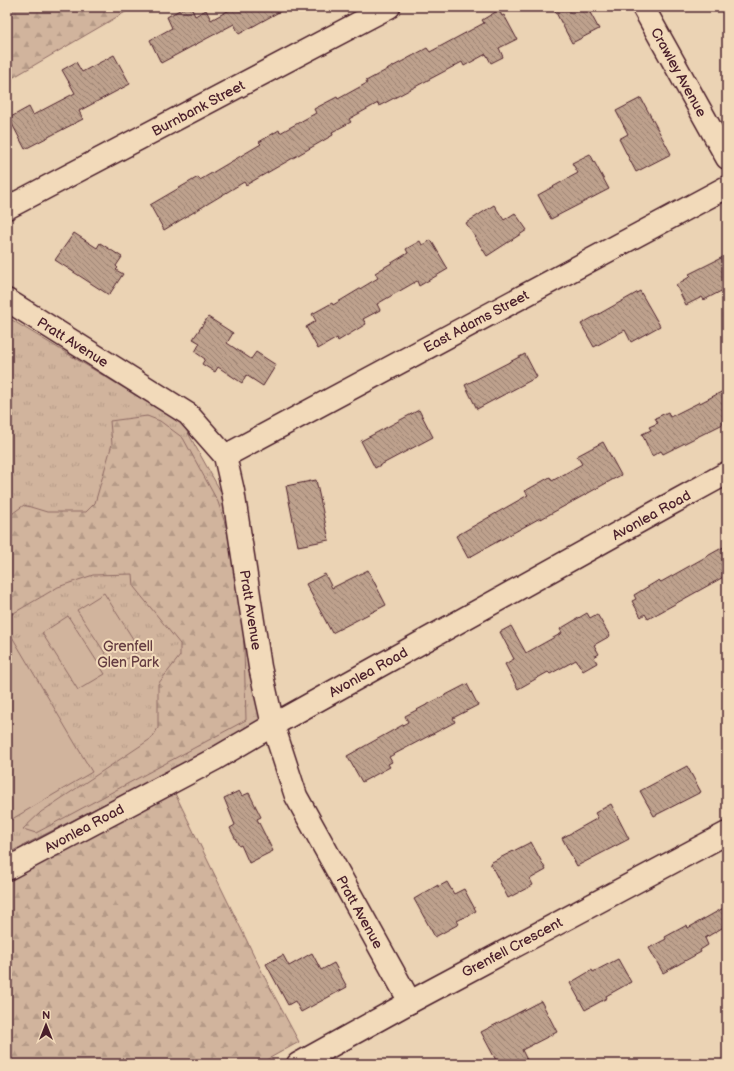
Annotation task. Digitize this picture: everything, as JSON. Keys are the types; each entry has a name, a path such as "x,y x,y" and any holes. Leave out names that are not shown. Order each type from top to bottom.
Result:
{"street":[{"name":"Burnbank Street","path":"7,208 388,7"},
{"name":"Crawley Avenue","path":"643,7 727,158"},
{"name":"East Adams Street","path":"225,456 727,187"},
{"name":"Pratt Avenue","path":"7,300 188,414 225,456 233,491 260,667 274,725 296,796 410,1002"},
{"name":"Avonlea Road","path":"7,868 215,759 658,510 727,474"},
{"name":"Grenfell Crescent","path":"298,1064 410,1002 727,832"}],"green space":[{"path":"7,7 134,7 7,81"},
{"name":"Grenfell Glen Park","path":"7,317 183,424 221,492 263,719 165,773 7,854"},
{"path":"147,416 160,421 183,438 218,502 226,526 243,613 246,720 36,833 23,829 41,812 152,738 158,728 158,684 180,656 180,644 134,587 133,574 93,575 58,587 7,617 7,522 13,513 24,505 47,512 86,512 95,503 112,444 110,421"},
{"path":"104,593 140,650 114,667 77,610"},
{"path":"68,616 105,674 78,690 42,633"},
{"path":"7,630 92,772 7,822"},
{"path":"165,773 267,982 299,1042 259,1064 7,1064 7,854"}],"building":[{"path":"185,7 191,7 195,16 206,10 211,20 235,7 288,7 239,34 234,24 161,63 150,40 172,28 167,17"},
{"path":"553,7 587,7 599,29 572,43"},
{"path":"499,10 502,16 504,15 517,39 499,48 503,57 491,63 486,54 464,66 462,62 379,106 378,103 349,119 351,122 332,132 333,135 246,185 244,182 164,230 150,205 198,177 200,180 261,144 259,142 279,130 280,133 316,113 314,109 337,97 338,99 367,83 366,81 427,48 430,52 484,23 482,20"},
{"path":"114,55 130,84 79,111 83,119 25,149 9,118 29,107 33,115 75,93 62,70 76,62 82,72"},
{"path":"641,98 671,154 636,172 619,139 628,134 616,111"},
{"path":"590,154 609,189 551,219 538,195 578,173 572,163"},
{"path":"494,205 504,220 515,213 527,230 487,256 466,223"},
{"path":"74,233 97,248 100,243 122,257 116,266 118,268 116,270 123,274 109,295 55,260"},
{"path":"431,240 448,269 419,286 417,281 377,304 380,310 363,319 366,324 338,341 337,338 318,349 306,327 316,321 312,314 332,303 333,305 378,278 375,273 408,253 406,249 420,241 422,245"},
{"path":"727,255 727,288 704,300 702,297 686,305 676,285 691,276 689,274"},
{"path":"640,291 660,326 631,342 625,330 594,347 581,324"},
{"path":"208,317 233,333 227,343 251,359 256,352 276,365 263,386 246,375 242,383 218,367 215,372 202,364 205,359 195,352 200,343 193,339"},
{"path":"525,354 537,377 477,409 465,385"},
{"path":"727,389 727,422 663,454 661,451 652,456 642,434 651,430 649,427 658,423 655,418 668,412 670,417"},
{"path":"419,410 433,437 375,468 361,441"},
{"path":"603,442 621,475 468,558 456,536 528,495 525,491 550,477 552,481 582,464 577,456"},
{"path":"316,480 329,540 298,546 286,486"},
{"path":"727,545 727,575 648,619 645,614 641,617 632,601 636,599 634,595 659,580 661,582"},
{"path":"368,570 386,605 332,633 306,584 325,574 332,588"},
{"path":"587,613 590,618 597,614 610,636 594,645 599,654 594,657 597,663 583,671 576,660 550,674 548,672 518,689 505,664 514,659 500,632 511,626 526,653 562,633 560,629"},
{"path":"467,684 478,705 453,718 455,722 389,757 392,762 388,764 390,767 362,782 347,756 408,722 405,716"},
{"path":"687,766 701,792 654,816 640,791"},
{"path":"239,791 242,796 249,793 261,817 257,819 273,851 249,863 241,845 239,846 230,828 235,825 224,798"},
{"path":"611,804 629,839 577,866 562,838 598,818 595,813"},
{"path":"531,842 546,870 530,879 533,885 508,898 490,863"},
{"path":"447,882 454,894 464,889 476,911 457,921 459,924 435,937 414,899 438,885 438,887"},
{"path":"727,906 727,925 705,938 708,945 700,950 701,952 663,973 649,948 687,925 688,928"},
{"path":"312,953 321,970 334,963 347,987 301,1012 295,1001 288,1005 266,964 283,955 289,966"},
{"path":"618,959 631,982 585,1010 570,983 592,970 593,972"},
{"path":"541,1001 557,1032 522,1050 529,1064 498,1064 481,1032"}]}
